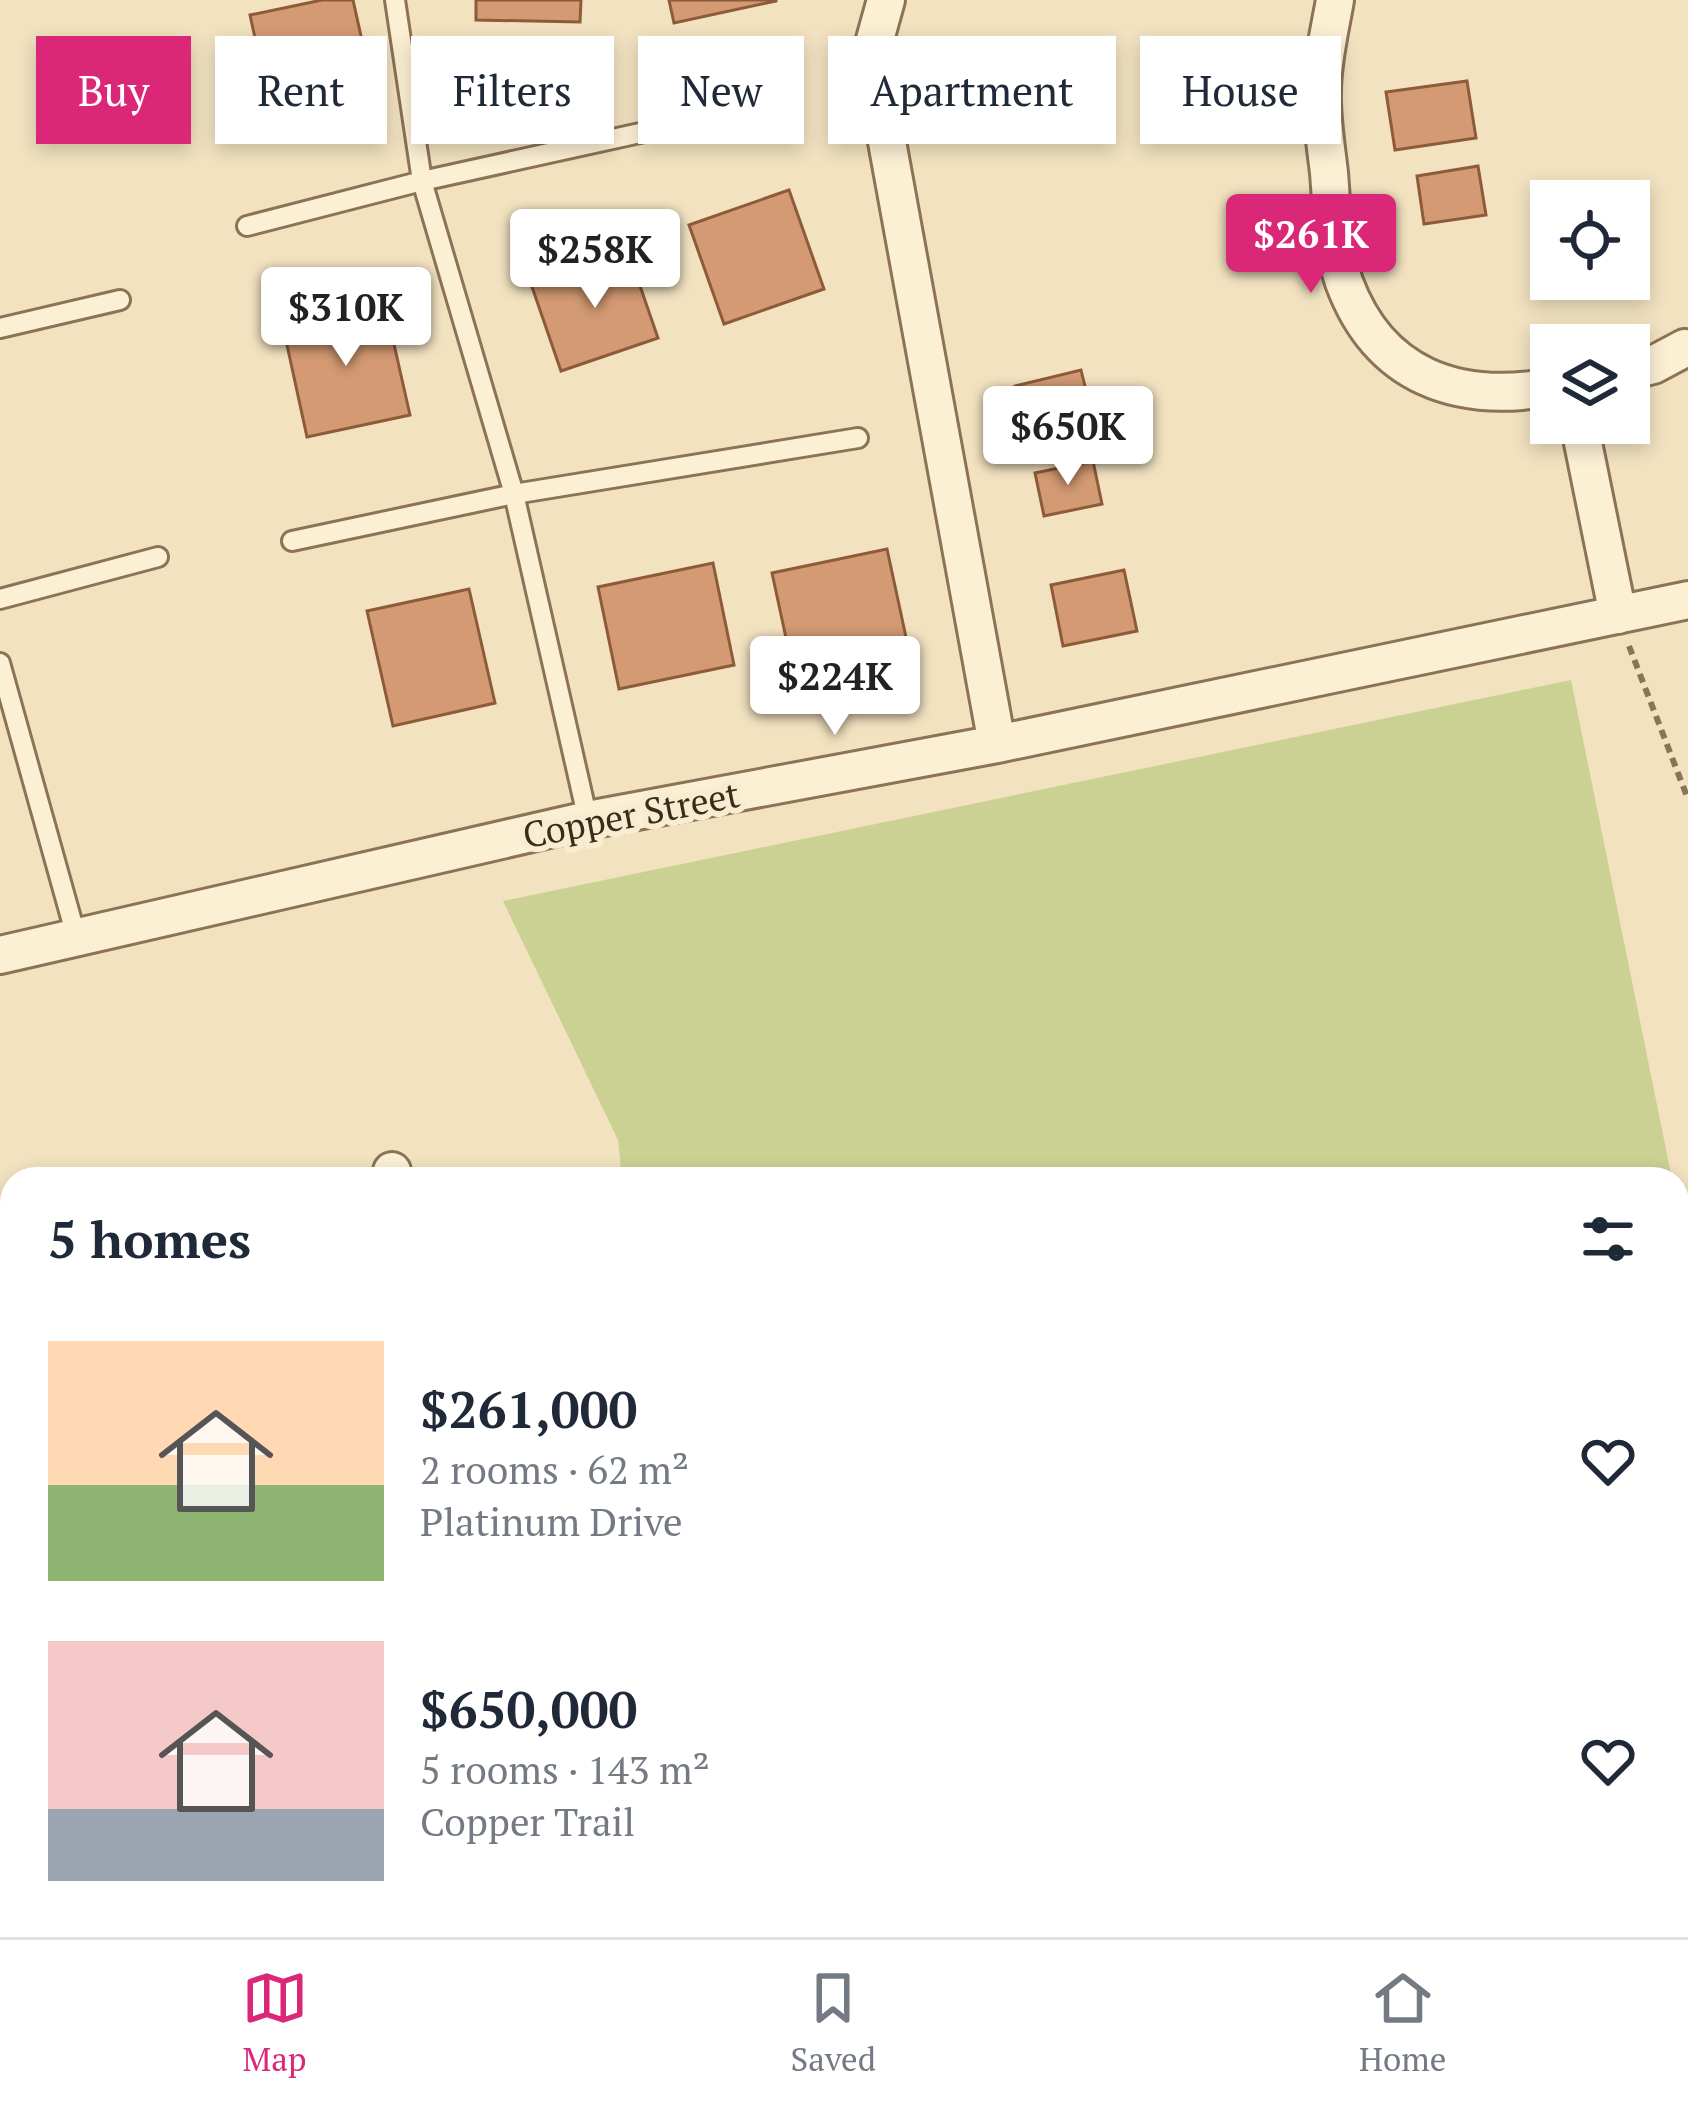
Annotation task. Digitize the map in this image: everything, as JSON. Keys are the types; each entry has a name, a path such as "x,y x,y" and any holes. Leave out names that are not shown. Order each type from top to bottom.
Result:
{"street":[{"path":"886,0 871,54 997,744"},
{"path":"1335,0 1322,89 1336,248 1342,278 1359,313 1390,350 1448,388 1487,394 1530,389"},
{"path":"1650,365 1685,348"},
{"path":"1584,444 1618,615"},
{"name":"Copper Street","path":"0,955 588,820 997,744 1688,600"}],"lane":[{"path":"395,0 422,181 514,494 588,820"},
{"path":"247,226 638,133"},
{"path":"0,328 120,300"},
{"path":"292,541 514,494 858,438"},
{"path":"0,599 158,557"},
{"path":"0,663 76,936"}],"path":[{"path":"1618,615 1688,800"}],"green space":[{"path":"1571,680 1670,1167 621,1167 618,1140 503,901"}],"building":[{"path":"322,0 353,0 361,36 255,36 250,15"},
{"path":"476,0 581,0 580,22 476,20"},
{"path":"669,0 776,0 776,1 674,23"},
{"path":"1467,81 1476,138 1395,150 1386,92"},
{"path":"1478,166 1486,215 1424,224 1417,176"},
{"path":"789,190 824,289 724,324 689,225"},
{"path":"628,251 658,338 561,371 531,284"},
{"path":"384,300 410,415 307,437 282,322"},
{"path":"1081,370 1095,427 1012,447 1004,415 1021,411 1015,386"},
{"path":"1093,461 1102,504 1044,516 1035,473"},
{"path":"887,549 909,651 794,675 772,573"},
{"path":"713,563 734,665 619,689 598,587"},
{"path":"1124,570 1137,631 1063,646 1051,585"},
{"path":"469,589 495,703 393,726 367,611"}]}
